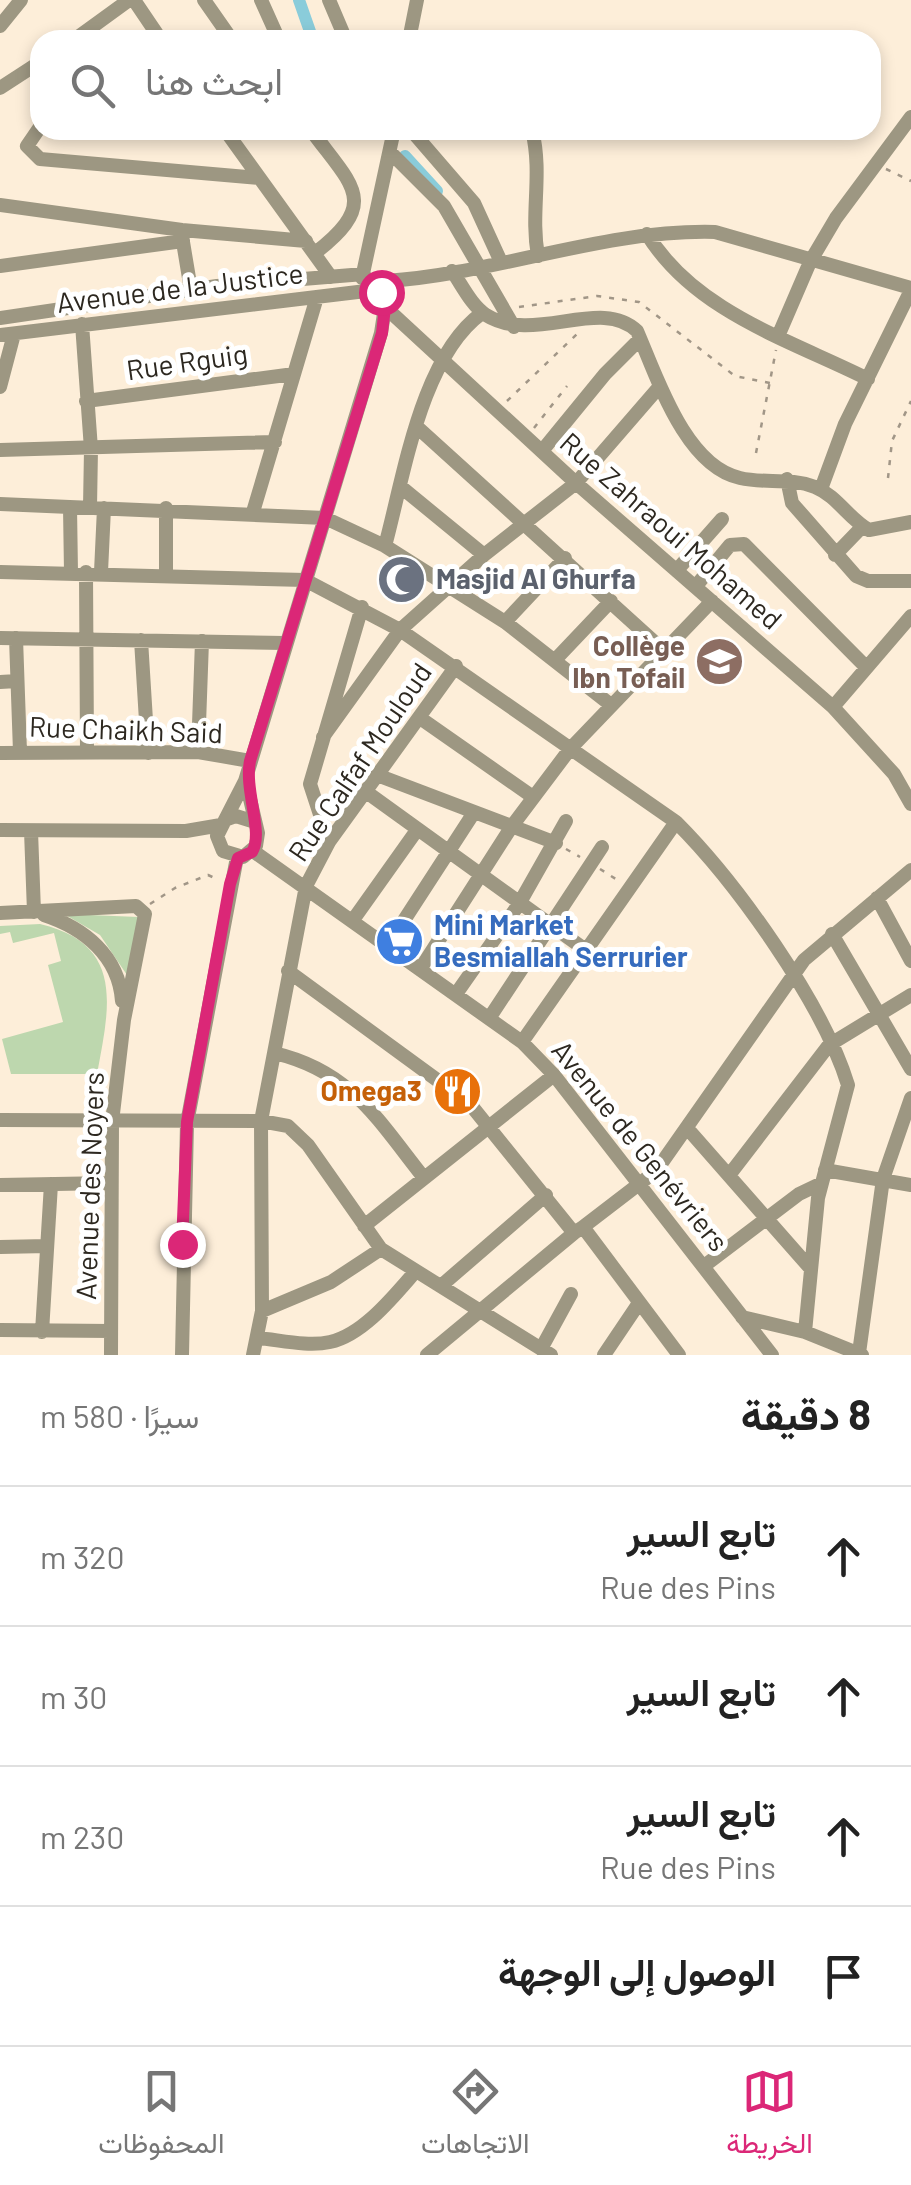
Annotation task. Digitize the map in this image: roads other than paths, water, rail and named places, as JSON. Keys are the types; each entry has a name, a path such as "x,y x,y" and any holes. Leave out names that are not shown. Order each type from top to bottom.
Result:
{"street":[{"path":"0,26 21,0"},
{"path":"88,30 131,0 154,30"},
{"path":"225,30 208,6 228,0"},
{"path":"261,0 274,30"},
{"path":"330,0 342,30"},
{"path":"411,30 417,0"},
{"path":"0,88 30,68"},
{"path":"780,334 810,262 911,117"},
{"path":"31,140 27,146 40,159 259,178"},
{"path":"232,140 331,276"},
{"path":"0,204 182,236 310,247 346,229 354,201 346,178 318,140"},
{"path":"246,781 252,821 258,833 252,852 238,858 223,851 218,841 223,822 246,781 284,643 382,333 372,247 393,140"},
{"path":"421,140 474,203 502,262"},
{"path":"534,140 540,164 533,229 538,256"},
{"path":"391,154 434,192 514,326"},
{"path":"375,284 647,234 715,232 911,289 845,424 822,489"},
{"path":"647,234 678,276 730,313 868,379"},
{"path":"0,266 182,236"},
{"path":"182,236 190,290"},
{"path":"469,246 491,240"},
{"path":"452,271 482,313 514,326 610,318 628,323 640,339 668,406 710,465 743,479 787,479 822,489 862,526 879,532 911,522"},
{"name":"Avenue de la Justice","path":"0,318 190,290 331,276 375,284"},
{"name":"Avenue de la Justice","path":"7,335 317,297 375,284"},
{"name":"Rue Zahraoui Mohamed","path":"375,284 444,362 833,707 894,774 911,804"},
{"path":"253,512 317,297"},
{"path":"384,546 417,427 444,362 468,324 482,313"},
{"path":"82,324 97,508 86,572 87,752"},
{"path":"0,387 7,335"},
{"path":"542,451 605,374 640,339"},
{"name":"Rue Rguig","path":"86,401 294,374"},
{"path":"323,738 400,630 484,555 576,483 660,386"},
{"path":"417,427 662,649"},
{"path":"0,450 275,442"},
{"path":"787,479 792,503 835,555 868,581 911,581"},
{"path":"401,487 484,555"},
{"path":"0,504 166,508 324,518 384,546 449,586 504,622 611,705"},
{"path":"70,507 86,572"},
{"path":"166,508 166,574"},
{"path":"677,570 722,519"},
{"path":"835,555 862,526"},
{"path":"696,586 730,546 744,544 866,667"},
{"path":"504,622 565,558"},
{"path":"0,572 305,580 362,607 456,666 676,822 710,856 793,974 846,1077 848,1094 824,1176 804,1332"},
{"path":"555,660 611,601"},
{"path":"421,968 512,826 570,749 712,601"},
{"path":"329,842 310,784 362,607"},
{"path":"833,707 911,616"},
{"path":"20,752 18,682 8,638 284,643"},
{"path":"142,640 148,752"},
{"path":"198,752 202,640"},
{"name":"Rue Calfaf Mouloud","path":"253,1355 262,1311 260,1121 306,886 329,842 456,666"},
{"path":"0,682 18,682"},
{"path":"420,718 533,797"},
{"name":"Rue Chaikh Said","path":"0,753 198,752 250,761"},
{"path":"378,776 556,842"},
{"path":"365,791 586,951"},
{"path":"388,946 474,814"},
{"path":"0,830 186,831 236,816 252,821"},
{"path":"456,994 519,904 566,820"},
{"path":"522,1042 676,822"},
{"path":"354,920 417,830"},
{"path":"31,831 34,912"},
{"path":"186,831 218,841"},
{"path":"490,1017 602,847"},
{"name":"Avenue de Genévriers","path":"252,852 306,886 522,1042 554,1074 772,1355"},
{"path":"182,1355 187,1122 238,858"},
{"path":"426,1355 656,1171 793,974 832,934 911,870"},
{"path":"877,898 911,961"},
{"name":"Avenue des Noyers","path":"34,912 140,907 145,917 124,1020 112,1122 111,1355"},
{"path":"0,913 34,912 72,927 100,948 121,987 124,1020"},
{"path":"832,934 911,1070"},
{"path":"288,971 470,1104 679,1355"},
{"path":"730,1174 829,1045 911,995"},
{"path":"274,1053 327,1071 347,1084 424,1178"},
{"path":"364,1226 554,1074"},
{"path":"742,1317 804,1332 860,1354 884,1179 911,1098"},
{"path":"0,1120 260,1121 288,1126 308,1144 381,1248 546,1352 570,1294"},
{"path":"687,1128 810,1269"},
{"path":"704,1266 824,1176 884,1179 911,1185"},
{"path":"0,1185 110,1182"},
{"path":"42,1332 51,1184"},
{"path":"442,1285 546,1195"},
{"path":"0,1247 47,1246"},
{"path":"262,1311 331,1282 381,1248"},
{"path":"258,1338 316,1343 339,1339 390,1300 416,1272"},
{"path":"604,1355 638,1303"},
{"path":"0,1330 111,1331"}],"waterway":[{"path":"299,0 310,30"},
{"path":"405,156 437,191"}],"place":[{"name":"Masjid Al Ghurfa","path":"401,579"},
{"name":"Collège Ibn Tofail","path":"720,662"},
{"name":"Mini Market Besmiallah Serrurier","path":"399,941"},
{"name":"Omega3","path":"457,1091"}]}
